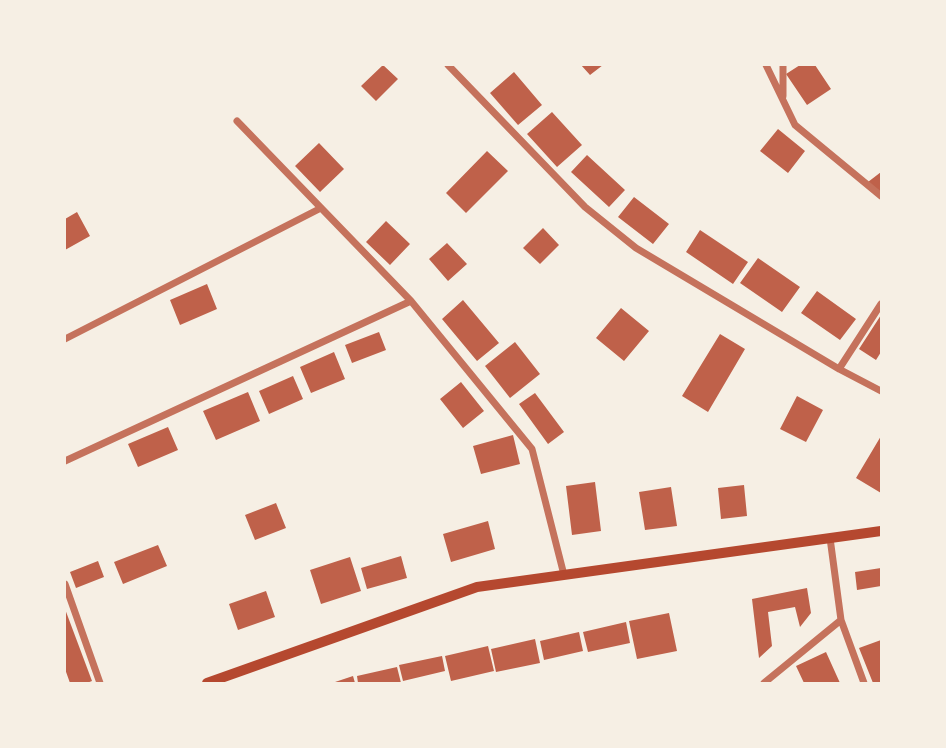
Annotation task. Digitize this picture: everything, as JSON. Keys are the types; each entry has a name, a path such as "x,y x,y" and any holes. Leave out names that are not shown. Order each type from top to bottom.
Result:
{"main road":[{"path":"207,683 477,587 881,531"}],"street":[{"path":"448,65 585,207 636,248 839,369 881,391"},
{"path":"766,65 795,125 881,196"},
{"path":"783,65 783,100"},
{"path":"237,121 411,301 532,449 564,575"},
{"path":"65,339 321,208"},
{"path":"65,461 411,301"},
{"path":"839,369 881,304"},
{"path":"830,538 841,620 864,683"},
{"path":"65,584 100,683"},
{"path":"764,683 841,620"}],"building":[{"path":"383,65 398,79 376,101 361,86"},
{"path":"581,65 603,65 590,75"},
{"path":"800,65 815,65 831,89 807,105 786,74"},
{"path":"514,72 542,105 518,125 490,93"},
{"path":"552,112 582,145 557,167 527,134"},
{"path":"778,129 805,151 788,173 760,151"},
{"path":"319,143 344,169 320,192 295,166"},
{"path":"487,151 508,171 466,213 446,193"},
{"path":"587,155 625,190 609,207 571,172"},
{"path":"881,172 881,200 868,182"},
{"path":"634,197 669,224 653,244 618,217"},
{"path":"77,212 90,236 65,250 65,219"},
{"path":"386,221 410,244 390,265 366,242"},
{"path":"543,228 559,245 540,264 523,248"},
{"path":"700,230 748,262 733,284 686,252"},
{"path":"447,243 467,264 448,281 429,259"},
{"path":"758,258 800,287 782,312 740,283"},
{"path":"207,284 217,309 180,325 170,300"},
{"path":"817,291 856,319 840,340 801,313"},
{"path":"463,300 499,343 477,361 442,319"},
{"path":"621,308 649,331 624,361 596,338"},
{"path":"881,315 881,352 876,360 859,349"},
{"path":"379,332 386,350 352,363 345,345"},
{"path":"720,334 745,349 708,412 682,396"},
{"path":"515,342 540,374 510,398 485,366"},
{"path":"334,352 345,379 311,393 300,367"},
{"path":"293,376 303,399 269,414 259,391"},
{"path":"461,382 484,411 463,428 440,399"},
{"path":"248,392 260,421 216,440 203,411"},
{"path":"535,393 564,432 548,444 519,404"},
{"path":"797,396 823,410 806,442 780,429"},
{"path":"168,427 178,450 138,467 128,444"},
{"path":"513,435 520,464 481,474 473,446"},
{"path":"881,436 881,493 856,478"},
{"path":"595,482 601,531 572,535 566,486"},
{"path":"744,485 747,516 721,519 718,488"},
{"path":"671,487 677,526 645,530 639,492"},
{"path":"276,503 286,528 255,540 245,515"},
{"path":"488,521 495,549 451,562 443,534"},
{"path":"158,545 167,566 123,584 114,562"},
{"path":"401,556 407,578 367,589 361,568"},
{"path":"350,557 361,591 321,604 310,570"},
{"path":"98,561 104,577 76,588 70,572"},
{"path":"881,568 881,586 857,590 855,572"},
{"path":"807,588 811,613 800,627 795,607 768,612 772,646 759,658 752,599"},
{"path":"266,591 275,617 238,630 229,604"},
{"path":"65,609 92,681 87,683 70,683 65,669"},
{"path":"669,613 677,651 637,659 629,621"},
{"path":"626,622 630,643 588,652 583,632"},
{"path":"579,632 583,651 544,660 540,641"},
{"path":"535,639 540,663 496,672 491,649"},
{"path":"881,640 881,683 873,683 859,648"},
{"path":"488,646 494,671 451,681 445,656"},
{"path":"826,652 840,683 804,683 796,666"},
{"path":"442,656 445,671 403,681 399,665"},
{"path":"397,667 401,683 358,683 357,676"},
{"path":"353,676 355,683 332,683"}]}
